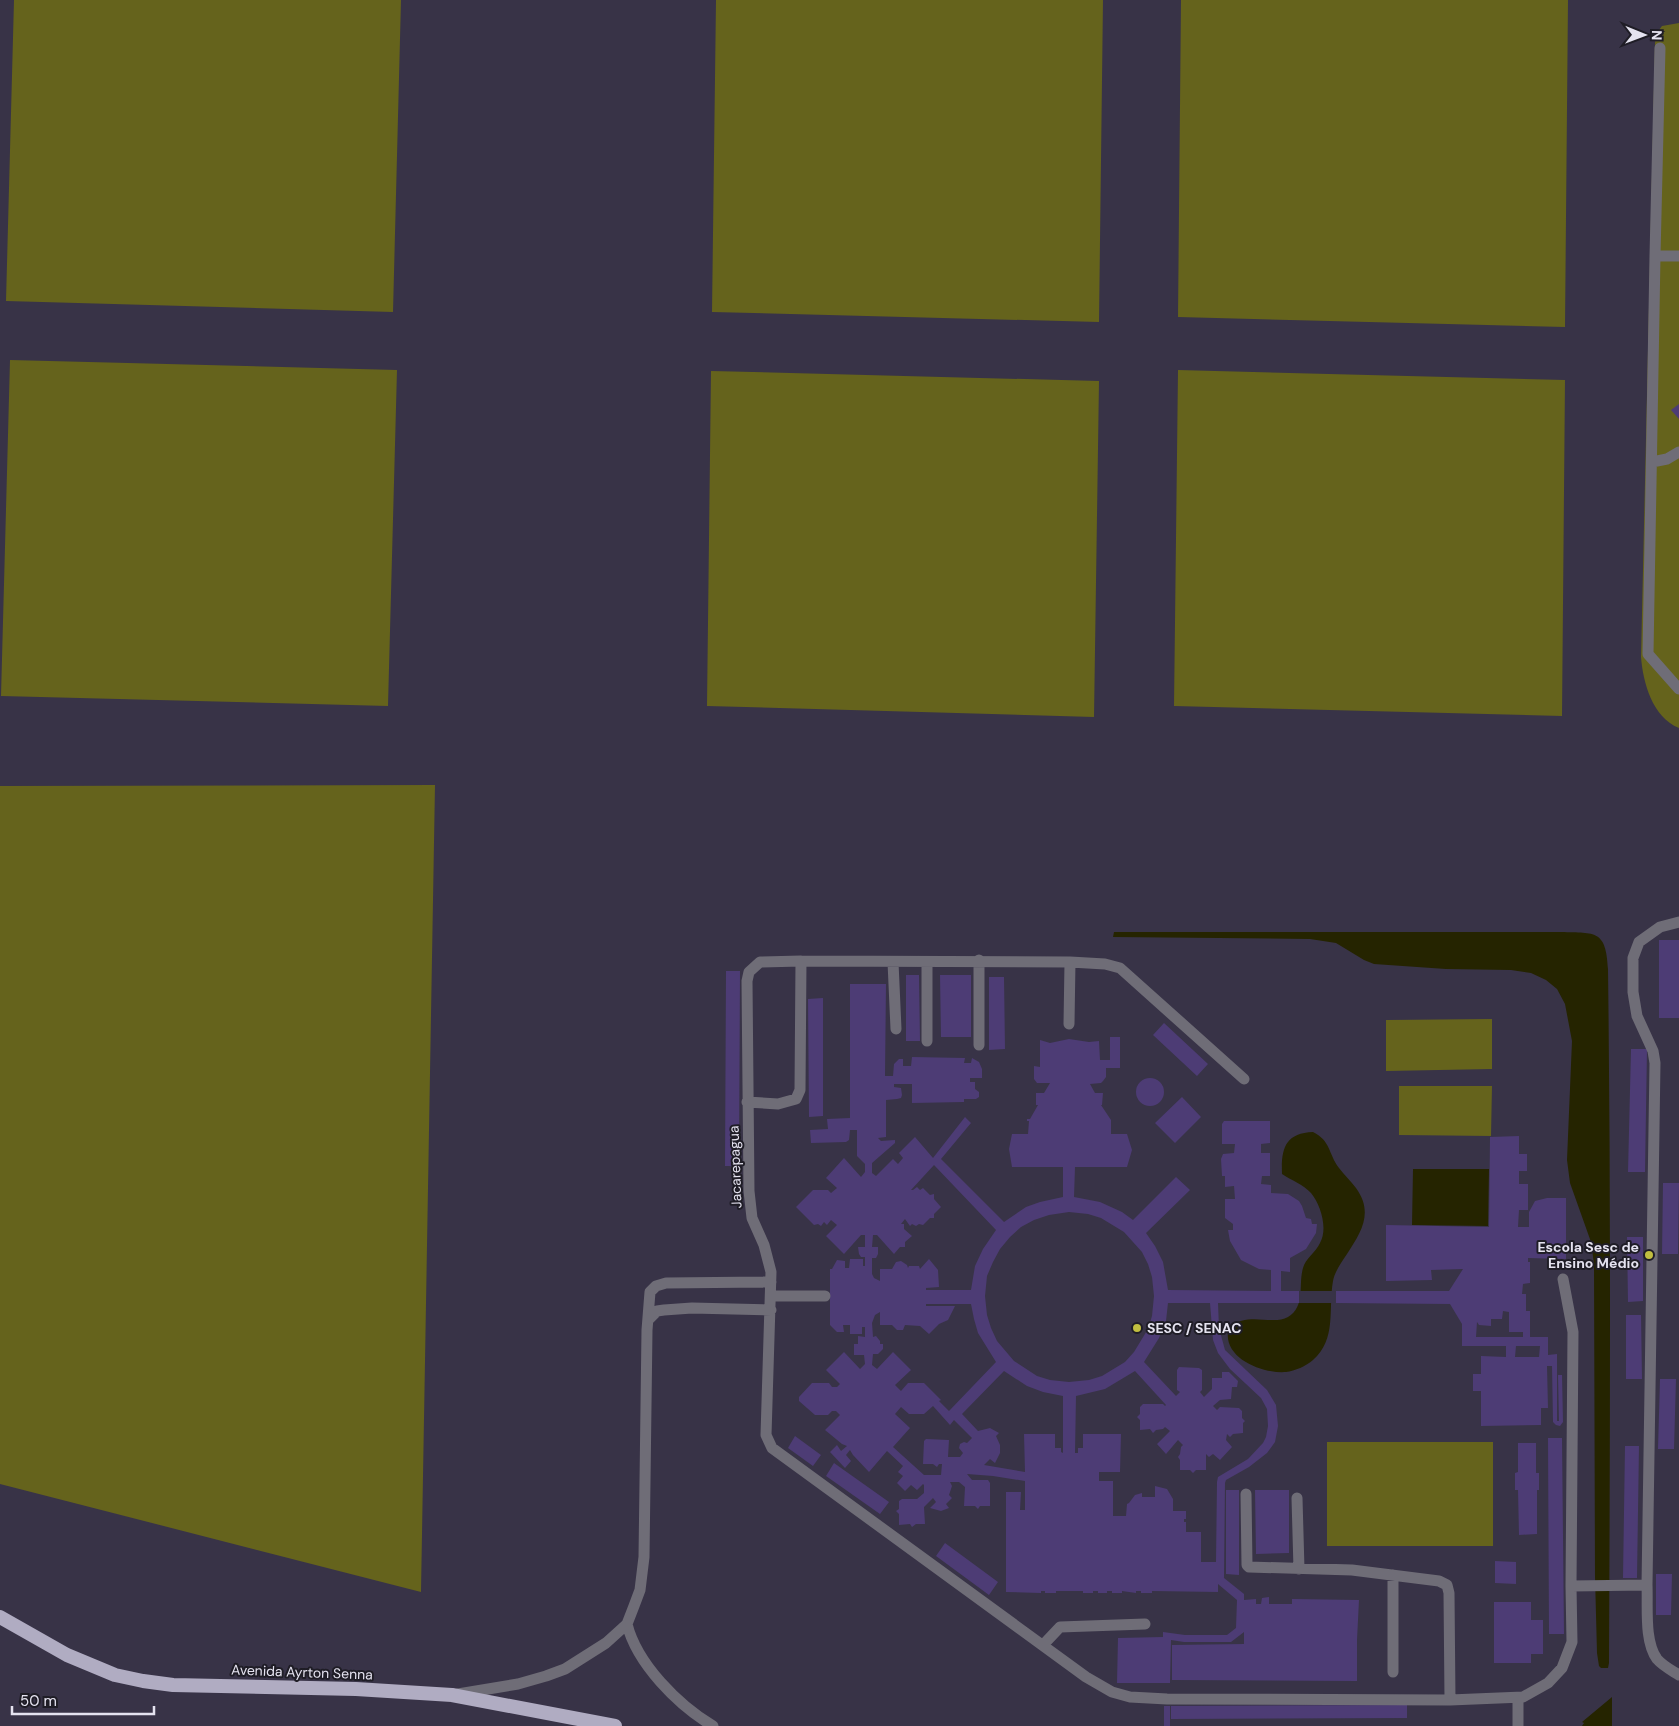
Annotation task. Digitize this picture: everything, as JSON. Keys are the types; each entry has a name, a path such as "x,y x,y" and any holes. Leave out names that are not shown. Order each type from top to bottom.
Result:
{"highway":[{"name":"Avenida Ayrton Senna","path":"0,1617 68,1655 115,1675 143,1681 173,1685 356,1689 452,1695 615,1726"}],"lane":[{"path":"1660,48 1648,654 1679,689"},
{"path":"1655,256 1679,256"},
{"path":"1652,462 1667,460 1679,452"},
{"path":"1679,922 1660,927 1639,942 1633,958 1633,992 1637,1016 1653,1051 1655,1064 1647,1585 1649,1643 1657,1658 1666,1667 1679,1675"},
{"path":"979,960 979,1045"},
{"path":"747,1102 778,1104 796,1099 800,1090 801,961 927,962 979,960 1105,964 1120,968 1244,1079"},
{"name":"Jacarepagua","path":"801,961 760,962 749,972 747,981 749,1191 752,1218 768,1259 771,1282 766,1435 772,1448 1086,1676 1112,1692 1130,1697 1167,1699 1450,1700 1518,1698"},
{"path":"892,962 896,1029"},
{"path":"927,962 927,1041"},
{"path":"1069,1024 1070,962"},
{"path":"1518,1726 1518,1698 1548,1683 1562,1668 1572,1642 1573,1332 1563,1279"},
{"path":"452,1695 518,1684 565,1669 606,1643 626,1624 640,1590 644,1557 648,1307 650,1292 656,1286 666,1283 771,1282"},
{"path":"770,1296 825,1296"},
{"path":"648,1320 657,1311 664,1310 694,1308 771,1310"},
{"path":"1246,1494 1246,1565 1253,1568 1352,1570 1439,1581 1447,1585 1450,1593 1450,1700"},
{"path":"1297,1498 1299,1569"},
{"path":"1393,1575 1393,1672"},
{"path":"1571,1586 1647,1585"},
{"path":"626,1624 637,1651 659,1680 698,1717 712,1726"},
{"path":"1043,1645 1060,1626 1144,1624"}],"shaded area":[{"path":"14,0 401,0 393,312 6,301"},
{"path":"716,0 1103,0 1099,322 712,312"},
{"path":"1181,0 1568,0 1565,327 1178,317"},
{"path":"1679,23 1679,728 1662,716 1651,698 1644,677 1641,657 1655,43 1656,34 1662,26"},
{"path":"10,360 397,370 388,706 1,696"},
{"path":"1178,370 1565,380 1562,716 1174,706"},
{"path":"711,371 1099,381 1094,717 707,706"},
{"path":"435,785 421,1592 0,1484 0,786"},
{"path":"1114,932 1561,932 1591,934 1601,940 1605,947 1608,969 1609,1056 1610,1403 1608,1668 1601,1668 1599,1666 1597,1653 1594,1264 1591,1242 1570,1183 1567,1160 1572,1041 1565,1004 1557,989 1546,980 1531,973 1511,970 1446,969 1374,964 1336,943 1310,939 1113,937"},
{"path":"1492,1019 1492,1069 1386,1071 1386,1020"},
{"path":"1399,1086 1492,1086 1491,1136 1399,1135"},
{"path":"1313,1132 1326,1143 1335,1163 1354,1185 1361,1197 1365,1214 1364,1222 1357,1238 1338,1267 1334,1277 1329,1333 1321,1352 1304,1366 1286,1372 1276,1372 1255,1367 1237,1355 1231,1347 1228,1338 1229,1327 1245,1320 1282,1319 1288,1317 1297,1307 1303,1268 1320,1243 1323,1224 1318,1204 1311,1193 1282,1174 1282,1157 1291,1139 1296,1135"},
{"path":"1413,1169 1489,1169 1488,1226 1412,1225"},
{"path":"1327,1442 1493,1442 1493,1546 1327,1546"},
{"path":"1612,1697 1612,1726 1582,1726 1584,1723 1582,1722"}],"pier":[{"path":"1299,1291 1335,1291 1334,1303 1299,1303"}],"building":[{"path":"1679,404 1679,419 1671,410"},
{"path":"1659,940 1679,940 1679,1018 1659,1018"},
{"path":"726,971 740,971 739,1166 725,1166"},
{"path":"906,975 919,975 920,1041 906,1041"},
{"path":"940,975 971,975 971,1037 941,1037"},
{"path":"989,977 1004,977 1005,1049 989,1050"},
{"path":"850,984 886,984 885,1076 893,1076 894,1064 899,1059 903,1059 903,1066 911,1066 912,1057 965,1058 964,1063 971,1063 972,1058 979,1062 982,1069 982,1078 970,1078 970,1082 975,1082 975,1089 979,1092 979,1097 976,1099 964,1099 964,1102 912,1103 912,1084 894,1084 894,1087 901,1088 902,1095 901,1098 886,1100 886,1137 878,1138 881,1141 895,1140 895,1143 872,1163 872,1173 876,1176 893,1159 898,1164 903,1158 899,1153 915,1137 933,1158 965,1117 971,1123 941,1159 1004,1222 1026,1207 1063,1197 1063,1167 1012,1167 1009,1149 1012,1134 1028,1134 1029,1121 1027,1119 1030,1119 1038,1105 1036,1105 1036,1093 1044,1093 1050,1083 1037,1083 1034,1079 1034,1066 1040,1067 1040,1040 1050,1043 1069,1039 1089,1042 1099,1041 1100,1060 1110,1060 1110,1037 1120,1037 1120,1068 1106,1068 1106,1077 1101,1083 1090,1084 1095,1093 1103,1093 1101,1105 1111,1120 1111,1134 1127,1134 1132,1150 1127,1167 1075,1167 1074,1197 1100,1202 1122,1212 1133,1220 1176,1177 1190,1190 1146,1233 1163,1262 1168,1290 1271,1291 1271,1270 1259,1269 1241,1260 1230,1241 1228,1230 1233,1230 1233,1224 1225,1218 1225,1199 1235,1199 1234,1186 1225,1187 1225,1176 1222,1176 1221,1159 1223,1154 1234,1153 1235,1144 1222,1144 1222,1124 1224,1121 1270,1121 1270,1143 1261,1144 1261,1153 1270,1153 1270,1176 1262,1176 1261,1184 1271,1185 1271,1193 1288,1194 1299,1201 1306,1218 1311,1219 1312,1224 1317,1224 1316,1233 1306,1249 1290,1258 1290,1272 1281,1271 1281,1291 1299,1291 1299,1303 1218,1303 1219,1328 1225,1350 1267,1390 1276,1405 1278,1426 1275,1442 1267,1453 1249,1467 1226,1480 1224,1578 1244,1594 1244,1600 1256,1599 1256,1604 1261,1604 1262,1598 1269,1597 1269,1604 1292,1604 1292,1599 1359,1600 1357,1681 1172,1680 1172,1645 1244,1644 1244,1632 1231,1642 1184,1642 1171,1640 1170,1683 1117,1683 1118,1638 1163,1637 1163,1632 1185,1635 1227,1635 1236,1628 1237,1600 1218,1584 1218,1592 1006,1592 1006,1492 1021,1492 1020,1510 1025,1510 1025,1481 967,1474 972,1480 988,1480 990,1483 990,1506 980,1506 978,1509 975,1506 964,1506 965,1487 959,1482 950,1482 952,1486 949,1495 952,1498 946,1504 949,1508 941,1511 930,1508 936,1502 933,1498 924,1507 925,1524 916,1524 912,1527 910,1524 899,1525 899,1514 896,1511 899,1509 899,1501 902,1499 917,1499 924,1493 924,1485 917,1490 911,1485 905,1491 897,1483 903,1476 898,1472 903,1466 887,1451 869,1472 850,1450 846,1455 851,1461 845,1468 830,1452 837,1445 841,1451 847,1446 825,1430 840,1415 836,1411 832,1411 828,1415 815,1415 799,1401 799,1397 812,1383 829,1383 832,1387 837,1387 840,1384 826,1370 844,1352 860,1369 865,1364 864,1355 854,1355 854,1344 858,1344 858,1336 865,1337 865,1327 862,1327 862,1334 850,1334 850,1325 843,1325 844,1332 837,1332 830,1325 830,1269 832,1269 837,1260 845,1261 845,1268 849,1268 850,1259 863,1259 863,1266 865,1266 865,1257 861,1257 858,1247 865,1247 865,1235 861,1235 844,1254 826,1236 837,1225 831,1220 827,1225 824,1222 821,1226 818,1224 814,1225 796,1207 813,1190 828,1190 831,1193 837,1188 826,1178 844,1158 861,1177 865,1172 865,1164 857,1156 857,1130 850,1130 849,1140 846,1142 811,1143 810,1130 828,1129 827,1119 850,1118","holes":["934,1165 996,1230 983,1249 975,1266 971,1290 926,1290 926,1288 939,1287 938,1270 929,1259 920,1269 919,1266 909,1266 908,1268 901,1261 896,1262 892,1269 880,1269 880,1281 874,1278 872,1274 872,1258 876,1258 878,1247 872,1247 873,1235 877,1235 894,1254 900,1247 905,1247 905,1242 912,1236 904,1229 904,1224 901,1224 905,1219 910,1226 912,1224 916,1226 919,1224 923,1225 930,1218 934,1218 934,1214 941,1207 934,1199 934,1194 930,1195 923,1188 920,1190 917,1187 911,1190","1069,1212 1088,1214 1101,1218 1124,1232 1142,1252 1148,1264 1152,1277 1154,1296 1152,1316 1148,1329 1134,1352 1125,1362 1102,1376 1089,1380 1069,1382 1050,1380 1037,1376 1014,1361 997,1341 991,1328 987,1315 985,1296 987,1276 1000,1249 1010,1237 1021,1227 1049,1215","1168,1303 1210,1303 1213,1340 1218,1353 1230,1369 1261,1398 1267,1409 1268,1426 1263,1443 1248,1459 1218,1477 1216,1562 1201,1562 1201,1532 1186,1532 1186,1522 1184,1522 1186,1511 1173,1511 1173,1499 1167,1489 1155,1486 1155,1497 1142,1497 1142,1493 1135,1495 1127,1504 1126,1516 1113,1516 1113,1481 1099,1481 1099,1472 1120,1472 1121,1434 1083,1434 1083,1448 1078,1448 1078,1453 1075,1453 1076,1396 1105,1389 1135,1371 1166,1405 1143,1404 1137,1417 1140,1420 1140,1430 1150,1429 1153,1433 1165,1427 1170,1431 1157,1444 1166,1454 1178,1440 1183,1445 1178,1457 1180,1460 1180,1470 1190,1470 1193,1473 1196,1470 1206,1470 1206,1454 1209,1457 1213,1454 1220,1460 1232,1447 1226,1440 1227,1434 1230,1437 1233,1434 1243,1433 1243,1423 1245,1421 1239,1408 1220,1407 1217,1410 1213,1406 1220,1400 1231,1399 1232,1387 1237,1387 1238,1381 1229,1372 1222,1372 1222,1378 1212,1378 1212,1389 1204,1397 1200,1392 1202,1390 1202,1370 1199,1368 1179,1367 1177,1370 1177,1390 1180,1392 1176,1396 1144,1362 1159,1338 1166,1321","926,1304 971,1304 978,1333 996,1362 949,1411 924,1383 908,1383 901,1391 895,1385 911,1370 893,1352 877,1369 872,1365 873,1354 878,1354 883,1349 883,1344 880,1344 876,1336 873,1337 872,1323 875,1315 880,1312 880,1325 892,1325 897,1330 903,1330 905,1325 920,1326 929,1334 939,1324 948,1320 955,1306 926,1306","1004,1371 1027,1386 1063,1396 1063,1453 1061,1448 1055,1448 1055,1434 1024,1434 1025,1472 984,1465 990,1459 995,1463 1000,1453 1000,1445 996,1436 999,1433 990,1428 978,1431 962,1414","933,1406 950,1425 954,1420 972,1438 967,1443 960,1444 959,1448 963,1453 960,1457 948,1457 949,1440 926,1439 924,1441 923,1464 933,1464 937,1467 939,1464 942,1464 941,1475 924,1475 893,1447 910,1428 895,1414 901,1407 909,1414 924,1414"]},
{"path":"823,998 823,1116 809,1117 808,999"},
{"path":"1164,1023 1208,1064 1197,1076 1153,1035"},
{"path":"1631,1049 1647,1049 1645,1172 1628,1172"},
{"path":"1150,1078 1160,1082 1164,1092 1160,1102 1150,1106 1140,1102 1136,1092 1140,1082"},
{"path":"1182,1097 1201,1117 1175,1143 1155,1123"},
{"path":"1519,1136 1519,1154 1527,1154 1527,1171 1519,1171 1519,1184 1528,1184 1528,1210 1519,1210 1518,1227 1529,1227 1529,1212 1535,1201 1547,1198 1566,1198 1566,1259 1528,1258 1528,1262 1530,1262 1530,1283 1523,1284 1522,1294 1526,1294 1526,1311 1530,1311 1530,1337 1548,1337 1548,1355 1557,1354 1557,1421 1559,1421 1558,1375 1562,1375 1563,1422 1560,1426 1553,1422 1552,1366 1547,1366 1548,1408 1541,1408 1541,1425 1481,1426 1481,1391 1473,1391 1473,1374 1481,1374 1481,1356 1506,1357 1506,1346 1462,1346 1462,1324 1450,1304 1336,1303 1336,1291 1449,1291 1463,1269 1431,1270 1432,1280 1386,1281 1386,1225 1489,1227 1490,1137","holes":["1503,1311 1509,1312 1509,1332 1523,1332 1523,1337 1476,1337 1477,1322 1479,1325 1491,1326 1491,1319 1502,1319","1516,1346 1540,1346 1539,1357 1515,1357"]},
{"path":"1663,1183 1679,1183 1678,1254 1662,1254"},
{"path":"1627,1237 1643,1237 1643,1301 1628,1302"},
{"path":"1626,1315 1641,1315 1642,1379 1626,1379"},
{"path":"1660,1379 1676,1379 1674,1449 1658,1449"},
{"path":"795,1436 821,1455 813,1466 788,1448"},
{"path":"1548,1438 1562,1438 1564,1634 1549,1634"},
{"path":"1518,1443 1536,1443 1536,1473 1539,1473 1537,1534 1519,1535 1518,1490 1515,1490 1515,1473 1518,1472"},
{"path":"1625,1446 1639,1446 1637,1578 1623,1578"},
{"path":"834,1463 889,1502 880,1514 826,1476"},
{"path":"1226,1490 1239,1490 1239,1575 1226,1574"},
{"path":"1255,1490 1289,1490 1289,1553 1256,1554"},
{"path":"945,1543 998,1582 989,1595 936,1556"},
{"path":"1495,1561 1516,1562 1516,1584 1495,1583"},
{"path":"1656,1574 1672,1574 1671,1615 1656,1615"},
{"path":"1494,1602 1531,1602 1531,1620 1543,1620 1543,1654 1531,1654 1531,1663 1494,1663"},
{"path":"1407,1705 1407,1718 1171,1719 1171,1706"},
{"path":"1164,1706 1170,1706 1170,1726 1164,1726"}],"place":[{"name":"Escola Sesc de Ensino Médio","path":"1649,1255"},
{"name":"SESC / SENAC","path":"1137,1328"}]}
